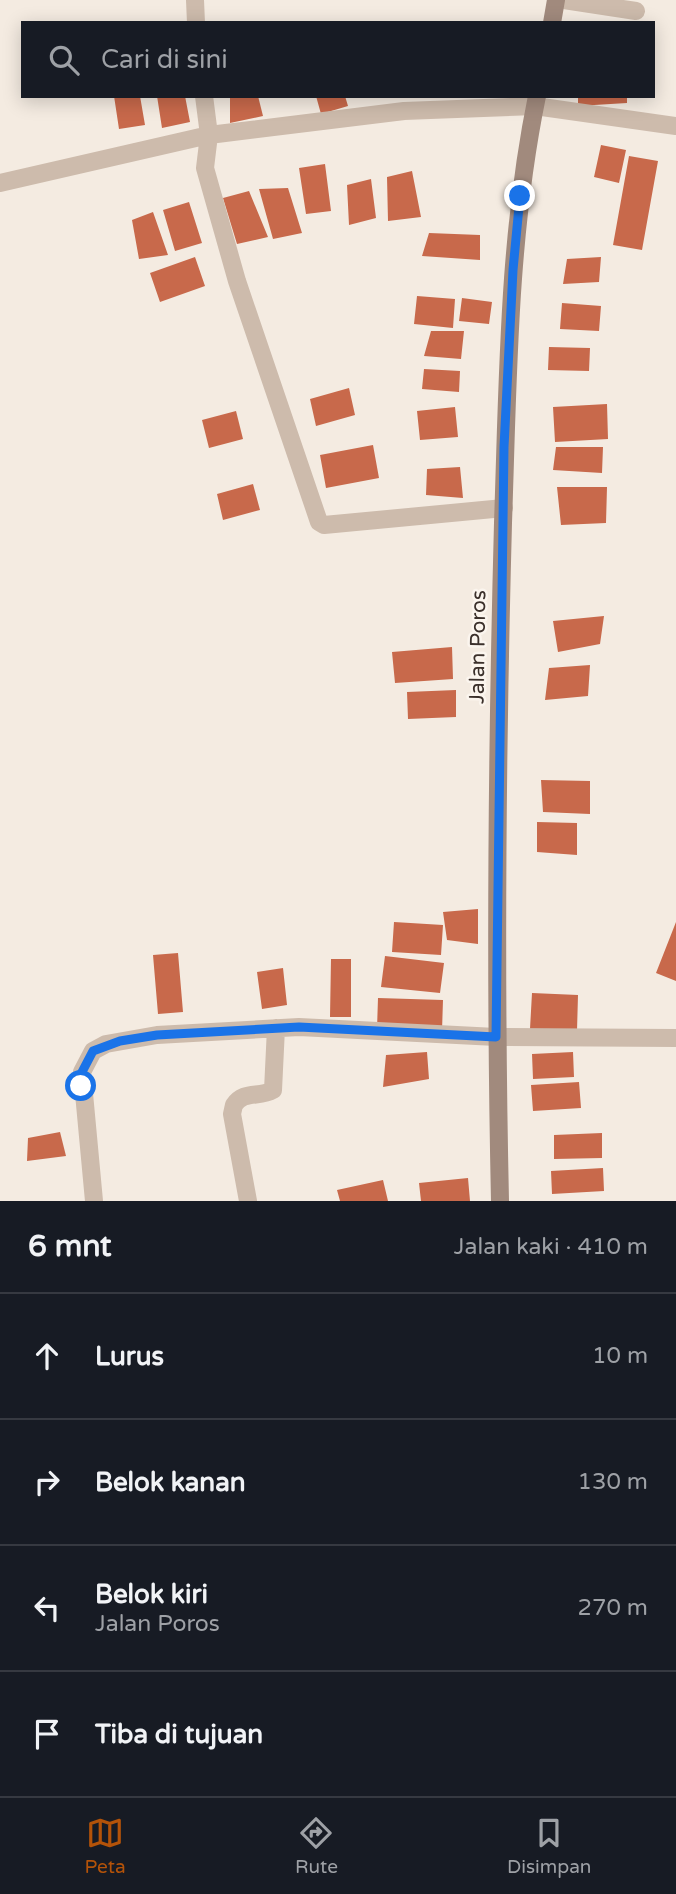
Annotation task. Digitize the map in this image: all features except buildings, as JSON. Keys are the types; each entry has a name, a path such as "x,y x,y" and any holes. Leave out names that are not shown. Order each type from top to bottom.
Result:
{"main road":[{"path":"552,21 556,0"},
{"name":"Jalan Poros","path":"499,1201 496,1037 504,508 513,270 536,101"}],"street":[{"path":"195,0 196,21"},
{"path":"564,0 636,11"},
{"path":"204,98 208,135 205,168 237,281 319,522 324,525 504,508"},
{"path":"0,183 208,135 404,111 536,101 676,126"},
{"path":"94,1201 90,1142 81,1086 82,1072 93,1051 120,1041 157,1035 299,1027 496,1037 676,1038"},
{"path":"248,1201 234,1105 244,1096 267,1094 273,1090 276,1028"}],"route":[{"path":"81,1086 82,1072 93,1051 106,1044 157,1035 299,1027 496,1037 504,447 513,270 520,196"}]}
